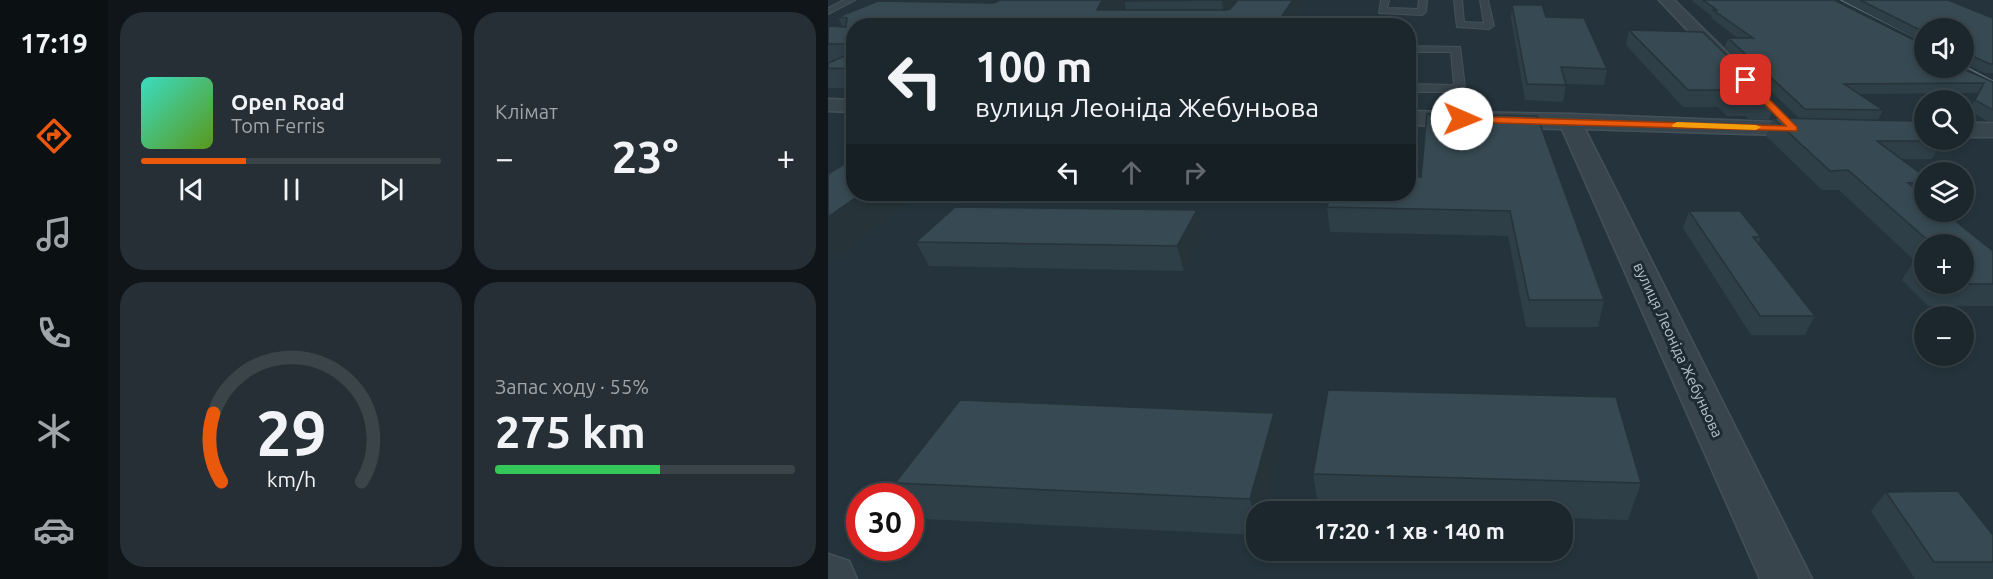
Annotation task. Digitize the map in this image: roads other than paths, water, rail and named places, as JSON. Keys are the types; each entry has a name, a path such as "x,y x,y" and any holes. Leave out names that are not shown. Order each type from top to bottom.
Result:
{"street":[{"path":"1666,0 1746,80"},
{"path":"828,105 846,106"},
{"path":"1778,112 1794,129"},
{"path":"1416,118 1842,129"},
{"name":"вулиця Леоніда Жебуньова","path":"1569,121 1786,579"},
{"path":"1974,130 1993,130"}],"lane":[{"path":"828,11 851,0"},
{"path":"1385,0 1382,11 1422,12 1423,0"},
{"path":"1458,0 1460,25 1490,26 1484,0"},
{"path":"1416,49 1456,49 1462,119"},
{"path":"1416,88 1460,89"}],"tram line":[{"path":"1841,0 1914,37"},
{"path":"1974,71 1993,81"}]}
